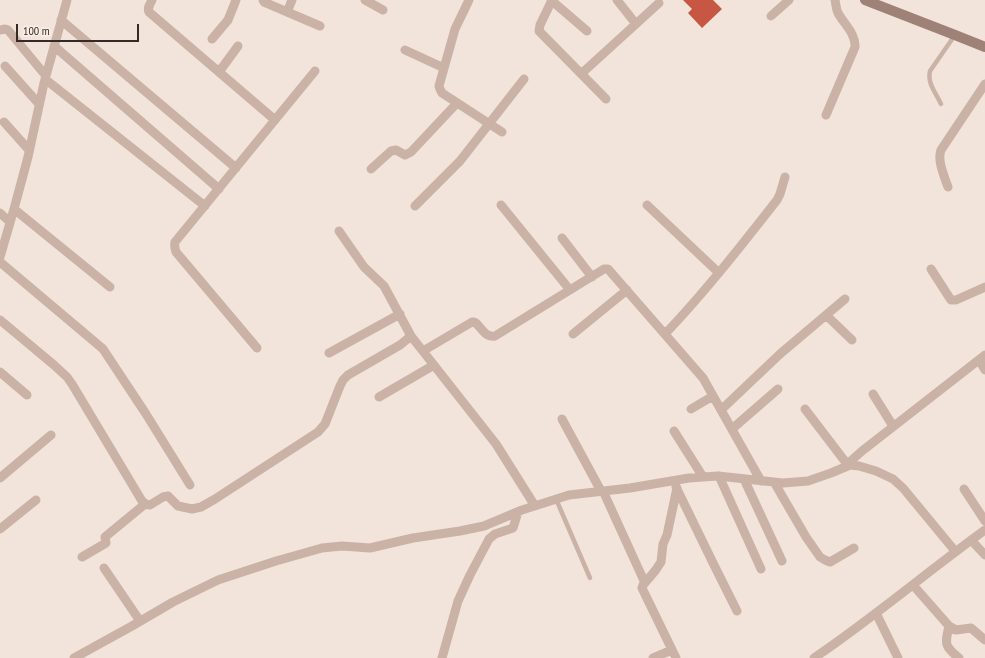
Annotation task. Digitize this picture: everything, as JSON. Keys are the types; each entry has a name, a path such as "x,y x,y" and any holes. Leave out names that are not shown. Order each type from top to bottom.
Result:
{"street":[{"path":"0,257 30,150 45,78 66,0"},
{"path":"152,0 148,7 149,12 275,120"},
{"path":"212,39 228,20 236,0"},
{"path":"263,0 264,2 320,26"},
{"path":"287,12 292,0"},
{"path":"366,0 384,10"},
{"path":"469,0 455,29 444,68 440,90 442,93 502,132"},
{"path":"587,31 551,0 540,25 539,32 606,99"},
{"path":"617,0 636,24"},
{"path":"772,16 789,0"},
{"path":"826,115 855,42 854,37 838,12 835,0"},
{"path":"865,0 985,47"},
{"path":"581,74 658,3"},
{"path":"61,20 236,168"},
{"path":"0,30 8,30 45,78 205,206"},
{"path":"54,46 219,189"},
{"path":"219,72 238,46"},
{"path":"405,50 444,68"},
{"path":"5,66 39,104"},
{"path":"257,348 176,252 174,248 175,242 316,71"},
{"path":"415,206 457,165 524,79"},
{"path":"948,187 939,159 941,150 985,84"},
{"path":"370,169 391,151 396,150 405,155 411,152 458,103"},
{"path":"4,122 30,150"},
{"path":"665,334 719,273 777,200 785,177"},
{"path":"501,205 570,290"},
{"path":"647,206 719,273"},
{"path":"14,209 110,287"},
{"path":"0,213 10,222"},
{"path":"339,231 364,267 384,286 411,336 496,444 535,506"},
{"path":"562,238 592,276"},
{"path":"0,262 103,349 190,484"},
{"path":"423,351 472,322 476,323 489,337 495,336 592,276 604,269 608,269 703,378 762,480"},
{"path":"931,269 949,297 954,300 985,286"},
{"path":"573,334 627,290"},
{"path":"721,410 780,354 845,299"},
{"path":"330,352 400,314"},
{"path":"826,315 852,340"},
{"path":"0,320 54,364 67,377 145,504 150,505 163,497 168,496 178,506 192,509 201,507 215,499 318,432 325,424 340,386 348,375 400,345 411,336"},
{"path":"846,466 893,426 982,357 985,370"},
{"path":"379,397 434,365"},
{"path":"0,372 27,395"},
{"path":"732,429 778,389"},
{"path":"873,394 893,426"},
{"path":"691,409 714,396"},
{"path":"805,409 846,466"},
{"path":"562,419 602,491 645,583"},
{"path":"674,431 703,477"},
{"path":"0,478 51,435"},
{"path":"74,658 173,602 218,580 276,561 322,548 342,546 370,548 413,538 460,532 484,526 518,512 569,495 676,484 689,478 719,476 782,483 808,481 846,466 859,466 876,471 893,479 903,488 955,551"},
{"path":"719,476 761,569"},
{"path":"744,479 782,561"},
{"path":"774,482 806,537 820,557 830,562 854,548"},
{"path":"653,658 674,654 642,588 661,562 663,544 667,535 676,484"},
{"path":"676,484 737,611"},
{"path":"964,489 985,520"},
{"path":"0,529 36,500"},
{"path":"82,557 106,543 105,537 145,504"},
{"path":"442,658 457,606 470,575 492,536 513,528 518,512"},
{"path":"814,658 985,530"},
{"path":"971,540 985,555"},
{"path":"104,568 140,621"},
{"path":"912,585 949,626 956,630 971,628 985,640"},
{"path":"876,613 898,658"},
{"path":"949,626 946,637 948,648 959,658"}],"lane":[{"path":"941,104 928,76 955,35"},
{"path":"556,499 590,578"}],"building":[{"path":"683,0 713,0 722,9 702,28 688,13 692,9"}]}
